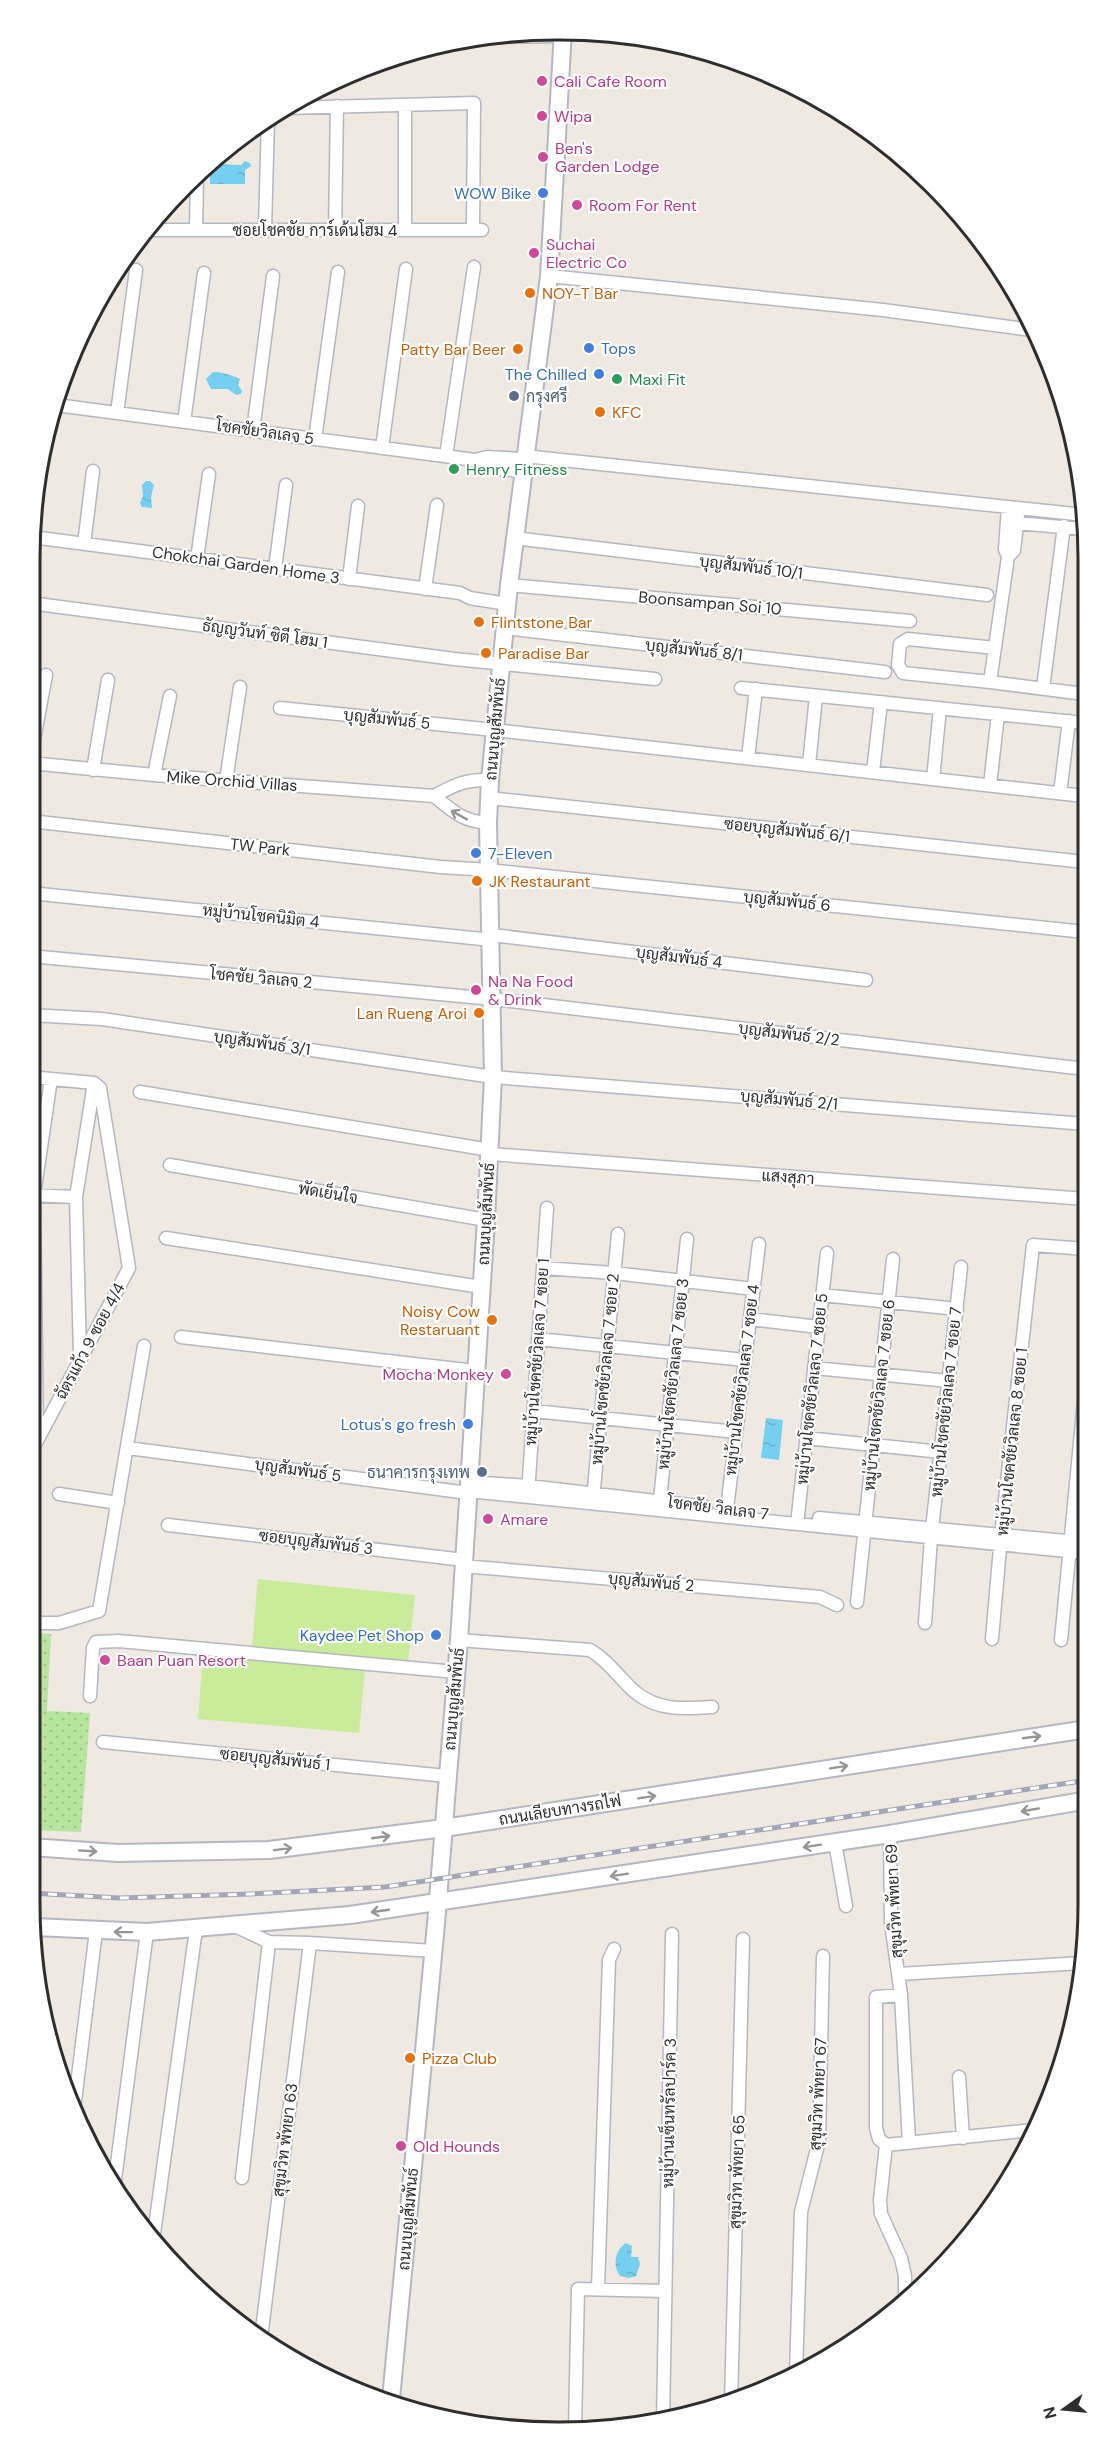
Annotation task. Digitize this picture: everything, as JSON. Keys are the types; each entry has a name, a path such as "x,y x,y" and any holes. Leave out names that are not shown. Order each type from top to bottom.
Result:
{"street":[{"name":"ถนนบุญสัมพันธ์","path":"392,2395 444,1828 459,1640 486,1221 493,1077 488,824 490,780 514,538 549,276 562,40"},
{"name":"ซอยโชคชัย การ์เด้นโฮม 4","path":"158,230 478,230 474,103 405,105"},
{"path":"305,107 405,105 405,230"},
{"path":"335,230 337,106"},
{"path":"265,230 268,130"},
{"path":"196,230 197,188"},
{"path":"446,456 474,267"},
{"path":"382,448 406,269"},
{"path":"117,413 136,270"},
{"path":"315,439 338,272"},
{"path":"184,422 204,273"},
{"path":"253,431 273,276"},
{"path":"549,276 883,310 1023,329"},
{"name":"โชคชัยวิลเลจ 5","path":"64,406 475,460 487,456 523,462 1075,514"},
{"path":"84,544 93,471"},
{"path":"197,559 209,474"},
{"path":"274,569 286,484"},
{"path":"425,589 437,504"},
{"path":"349,579 358,506"},
{"path":"1008,556 1014,550 1017,523 1013,508"},
{"path":"990,682 1008,556 1005,549 1013,508"},
{"path":"1017,523 1076,528"},
{"path":"1043,688 1064,526"},
{"name":"Chokchai Garden Home 3","path":"41,538 460,593"},
{"name":"บุญสัมพันธ์ 10/1","path":"514,538 987,595"},
{"name":"Boonsampan Soi 10","path":"460,593 471,591 910,621"},
{"name":"ธัญญวันท์ ซิตี โฮม 1","path":"40,604 501,665 655,679"},
{"name":"บุญสัมพันธ์ 8/1","path":"504,628 885,672"},
{"path":"995,648 908,639 900,644 898,665 903,673 1078,692"},
{"path":"40,708 46,675"},
{"path":"93,770 108,680"},
{"path":"226,780 240,687"},
{"path":"741,688 1078,722"},
{"path":"748,758 756,689"},
{"path":"154,775 170,696"},
{"path":"808,765 816,696"},
{"path":"873,772 880,702"},
{"name":"บุญสัมพันธ์ 5","path":"279,708 1078,795"},
{"path":"933,779 940,708"},
{"path":"990,786 998,714"},
{"path":"1060,793 1069,721"},
{"name":"Mike Orchid Villas","path":"40,763 93,770 434,796"},
{"path":"488,824 470,822 448,809 434,796 448,787 472,779 490,780"},
{"name":"ซอยบุญสัมพันธ์ 6/1","path":"489,798 1078,861"},
{"name":"TW Park","path":"40,822 441,867 489,870"},
{"name":"บุญสัมพันธ์ 6","path":"489,870 1078,931"},
{"name":"หมู่บ้านโชคนิมิต 4","path":"40,894 492,937"},
{"name":"บุญสัมพันธ์ 4","path":"492,937 866,980"},
{"name":"โชคชัย วิลเลจ 2","path":"40,957 493,999"},
{"name":"บุญสัมพันธ์ 2/2","path":"493,999 1078,1068"},
{"name":"บุญสัมพันธ์ 3/1","path":"40,1016 102,1019 493,1077"},
{"name":"บุญสัมพันธ์ 2/1","path":"493,1077 1078,1123"},
{"path":"40,1078 94,1083 76,1197 80,1358"},
{"path":"40,1146 51,1079"},
{"name":"ฉัตรแก้ว 9 ซอย 4/4","path":"40,1437 129,1268 100,1088 94,1083"},
{"name":"แสงสุภา","path":"140,1092 490,1152 1078,1198"},
{"name":"พัดเย็นใจ","path":"170,1165 486,1221"},
{"path":"40,1195 76,1197"},
{"name":"หมู่บ้านโชคชัยวิลเลจ 7 ซอย 1","path":"528,1491 547,1208"},
{"name":"หมู่บ้านโชคชัยวิลเลจ 7 ซอย 2","path":"593,1498 618,1234"},
{"path":"166,1238 481,1287"},
{"name":"หมู่บ้านโชคชัยวิลเลจ 7 ซอย 3","path":"660,1506 687,1239"},
{"name":"หมู่บ้านโชคชัยวิลเลจ 7 ซอย 4","path":"726,1513 759,1244"},
{"name":"หมู่บ้านโชคชัยวิลเลจ 8 ซอย 1","path":"992,1639 1033,1245 1078,1248"},
{"name":"หมู่บ้านโชคชัยวิลเลจ 7 ซอย 5","path":"797,1521 827,1253"},
{"name":"หมู่บ้านโชคชัยวิลเลจ 7 ซอย 6","path":"857,1602 893,1259"},
{"name":"หมู่บ้านโชคชัยวิลเลจ 7 ซอย 7","path":"925,1623 932,1534 961,1267"},
{"path":"543,1268 614,1273 754,1289"},
{"path":"822,1294 957,1309"},
{"path":"750,1319 819,1326"},
{"path":"181,1337 475,1371"},
{"path":"538,1339 745,1360"},
{"path":"40,1623 59,1623 99,1611 144,1346"},
{"path":"814,1368 949,1381"},
{"path":"534,1411 736,1432"},
{"path":"807,1438 941,1452"},
{"name":"บุญสัมพันธ์ 5","path":"128,1448 468,1488"},
{"path":"1061,1640 1078,1459"},
{"name":"โชคชัย วิลเลจ 7","path":"468,1488 528,1491 797,1521 1069,1547"},
{"path":"59,1494 118,1503"},
{"name":"ซอยบุญสัมพันธ์ 3","path":"168,1524 463,1563"},
{"path":"1069,1547 1078,1545"},
{"path":"1069,1547 1078,1550"},
{"name":"บุญสัมพันธ์ 2","path":"463,1563 820,1597 837,1605"},
{"path":"459,1640 590,1650 603,1658 636,1692 653,1703 676,1709 712,1707"},
{"path":"90,1696 93,1648 96,1642 119,1641 456,1672"},
{"name":"ถนนเลียบทางรถไฟ","path":"40,1848 118,1853 269,1850 444,1828 1078,1731"},
{"name":"ซอยบุญสัมพันธ์ 1","path":"103,1742 447,1776"},
{"path":"41,1927 147,1932 350,1915 890,1834 1078,1802"},
{"name":"สุขุมวิท พัทยา 69","path":"890,1834 891,1923 901,1995 909,2142"},
{"path":"835,1842 846,1906"},
{"path":"235,1926 269,1942 434,1951"},
{"path":"155,2228 196,1929"},
{"path":"76,2092 96,1931"},
{"path":"116,2172 147,1932"},
{"name":"หมู่บ้านเซ็นทรัลปาร์ค 3","path":"663,2412 672,1934"},
{"name":"สุขุมวิท พัทยา 65","path":"731,2393 743,1939"},
{"path":"242,2178 269,1942"},
{"name":"สุขุมวิท พัทยา 63","path":"262,2329 310,1943"},
{"path":"598,2289 609,1960 614,1949"},
{"name":"สุขุมวิท พัทยา 67","path":"796,2365 801,2212 819,2141 823,1956"},
{"path":"899,1974 1074,1963"},
{"path":"901,1995 876,1997 876,2128 879,2139 886,2145 1025,2131"},
{"path":"959,2077 963,2138"},
{"path":"886,2145 880,2200 881,2214 901,2258 905,2290"},
{"path":"575,2422 578,2289 665,2291"}],"green space":[{"path":"258,1579 415,1595 408,1662 252,1646"},
{"path":"40,1633 51,1634 47,1711 90,1713 81,1832 40,1830"},
{"path":"203,1656 365,1669 359,1733 198,1719"}],"water":[{"path":"245,161 251,166 245,170 245,184 210,184 210,175 223,164 241,165"},
{"path":"213,372 240,379 238,385 242,391 241,394 236,395 228,389 211,389 206,379"},
{"path":"146,481 154,485 151,497 152,508 142,507 140,503 143,496 142,485"},
{"path":"766,1418 783,1420 779,1460 761,1458"},
{"path":"626,2243 632,2246 631,2257 638,2257 640,2264 636,2276 629,2278 620,2276 615,2263 619,2250"}],"railway":[{"path":"40,1894 119,1898 385,1887 1078,1782"}],"place":[{"name":"Cali Cafe Room","path":"542,81"},
{"name":"Wipa","path":"542,116"},
{"name":"Ben's Garden Lodge","path":"543,157"},
{"name":"WOW Bike","path":"543,193"},
{"name":"Room For Rent","path":"577,205"},
{"name":"Suchai Electric Co","path":"534,253"},
{"name":"NOY-T Bar","path":"530,293"},
{"name":"Tops","path":"589,348"},
{"name":"Patty Bar Beer","path":"518,349"},
{"name":"The Chilled","path":"599,374"},
{"name":"Maxi Fit","path":"617,379"},
{"name":"กรุงศรี","path":"514,396"},
{"name":"KFC","path":"600,412"},
{"name":"Henry Fitness","path":"454,469"},
{"name":"Flintstone Bar","path":"479,622"},
{"name":"Paradise Bar","path":"486,653"},
{"name":"7-Eleven","path":"476,853"},
{"name":"JK Restaurant","path":"477,881"},
{"name":"Na Na Food & Drink","path":"476,990"},
{"name":"Lan Rueng Aroi","path":"479,1013"},
{"name":"Noisy Cow Restaruant","path":"492,1320"},
{"name":"Mocha Monkey","path":"506,1374"},
{"name":"Lotus's go fresh","path":"468,1424"},
{"name":"ธนาคารกรุงเทพ","path":"482,1472"},
{"name":"Amare","path":"488,1519"},
{"name":"Kaydee Pet Shop","path":"436,1635"},
{"name":"Baan Puan Resort","path":"105,1660"},
{"name":"Pizza Club","path":"410,2058"},
{"name":"Old Hounds","path":"401,2146"}]}
